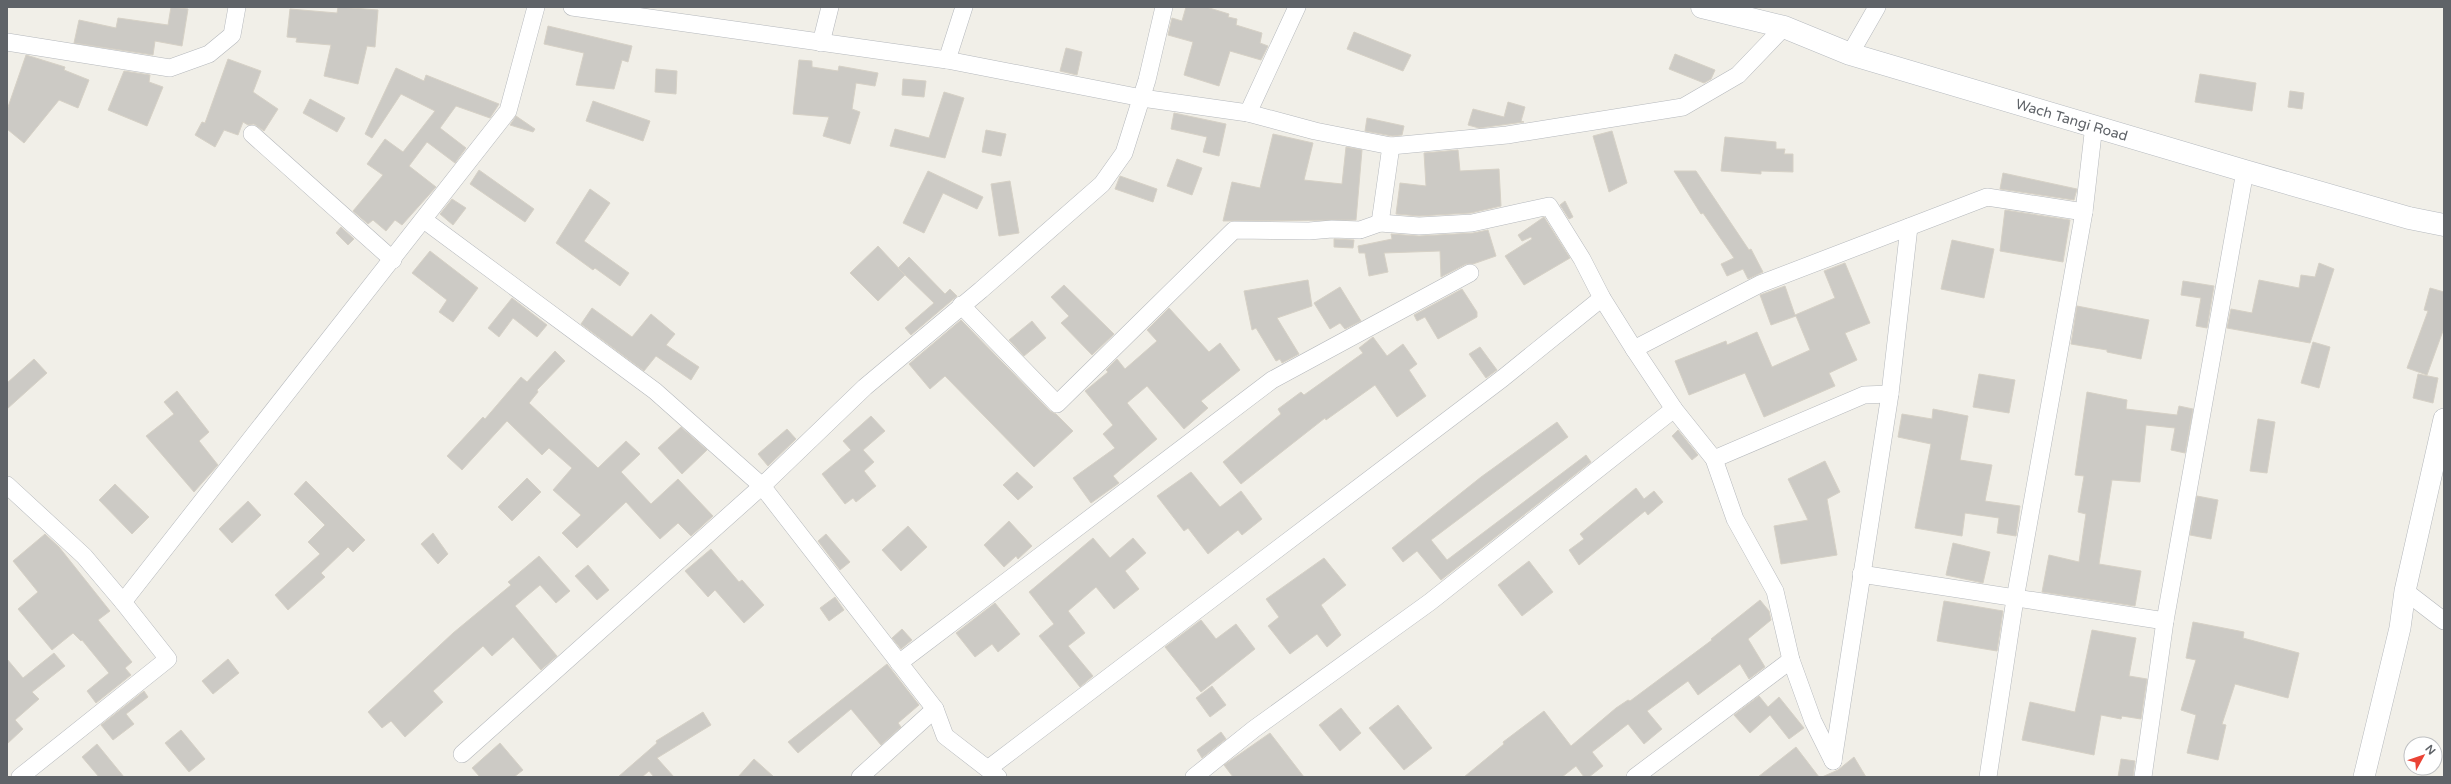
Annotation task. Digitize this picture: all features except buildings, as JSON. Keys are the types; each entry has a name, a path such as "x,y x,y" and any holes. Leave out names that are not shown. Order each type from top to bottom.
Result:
{"main road":[{"name":"Wach Tangi Road","path":"1702,7 1784,27 1850,54 2094,125 2245,171 2409,218 2444,225"}],"street":[{"path":"7,42 170,68 208,54 232,35 237,7"},
{"path":"123,602 393,260 508,111 536,7"},
{"path":"572,7 947,60 1142,98 1248,114 1315,131 1391,146 1507,135 1683,107 1738,74 1784,27"},
{"path":"821,43 830,7"},
{"path":"947,60 964,7"},
{"path":"462,754 762,486 865,387 1102,184 1124,153 1142,98 1164,7"},
{"path":"1248,114 1296,7"},
{"path":"1850,54 1877,7"},
{"path":"1988,777 2015,599 2084,212 2094,125"},
{"path":"252,134 393,260"},
{"path":"1380,223 1391,146"},
{"path":"2143,777 2165,621 2245,171"},
{"path":"1634,349 1760,284 1987,197 2084,212"},
{"path":"962,305 1057,404 1234,230 1360,230 1380,223 1419,226 1472,223 1549,206 1582,259 1602,298 1634,349 1674,409 1714,459 1735,519 1775,591 1792,660 1813,721 1833,761 1890,394 1909,227"},
{"path":"424,220 655,391 762,486 935,709 945,736 994,773 1503,378 1602,298"},
{"path":"899,663 1272,380 1470,273"},
{"path":"1714,459 1864,395 1890,394"},
{"path":"1194,777 1254,729 1419,611 1674,409"},
{"path":"2364,777 2400,628 2405,591 2444,420"},
{"path":"7,485 84,556 168,658 20,777"},
{"path":"1861,574 2165,621"},
{"path":"2405,591 2444,621"},
{"path":"1636,777 1792,660"},
{"path":"860,777 935,709"}]}
